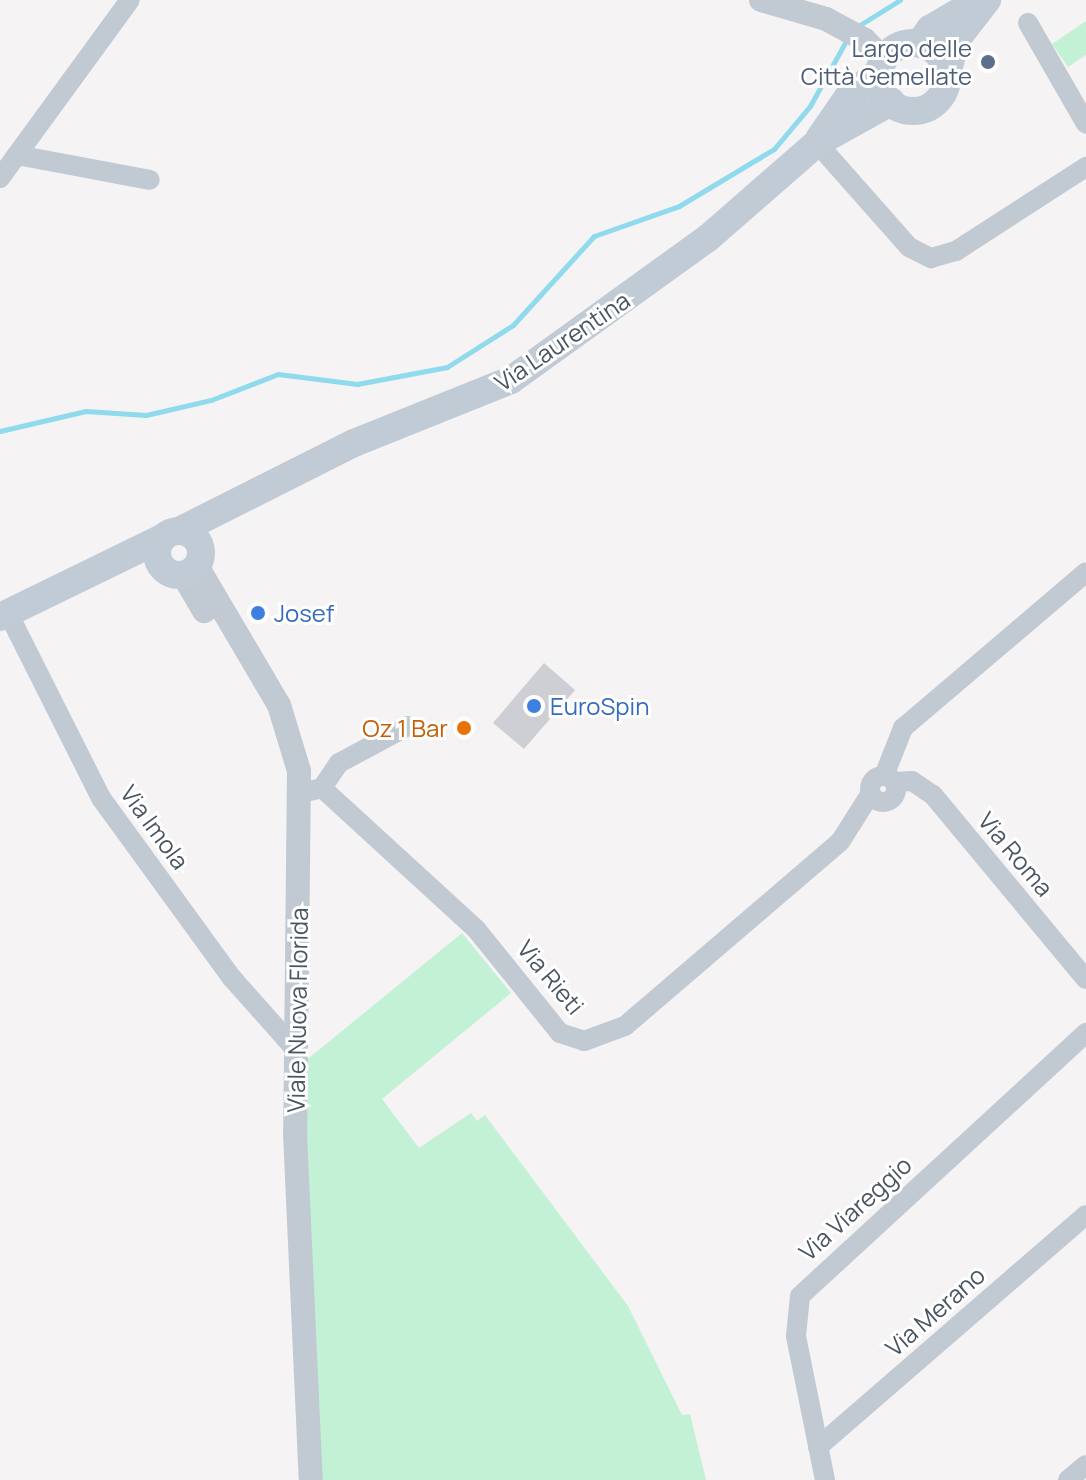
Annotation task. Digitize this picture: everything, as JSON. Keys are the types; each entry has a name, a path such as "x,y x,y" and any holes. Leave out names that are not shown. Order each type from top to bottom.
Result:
{"main road":[{"path":"919,44 930,29 979,0"},
{"path":"947,74 938,53 919,44 899,46 877,57 891,102 923,109 941,96 947,74 956,40 987,0"},
{"name":"Via Laurentina","path":"817,143 877,57"},
{"name":"Via Laurentina","path":"4,615 232,506 354,443 511,380 708,238 817,143 891,102"},
{"name":"Via Laurentina","path":"37,600 129,569 186,566 232,506"},
{"path":"172,534 197,540 186,566 156,552 172,534"}],"street":[{"path":"0,178 130,0"},
{"path":"761,0 826,19 877,57"},
{"path":"1028,23 1086,124"},
{"path":"817,143 909,247 931,258 956,251 1086,167"},
{"path":"17,155 150,180"},
{"name":"Viale Nuova Florida","path":"186,566 279,705 311,791 289,1042 311,1480"},
{"name":"Viale Nuova Florida","path":"186,566 261,702 282,759 298,1480"},
{"path":"889,779 903,728 1086,572"},
{"name":"Via Imola","path":"4,615 94,787 289,1042"},
{"path":"311,791 335,767 408,726"},
{"name":"Via Rieti","path":"311,791 476,929 557,1030 584,1041 625,1026 817,862 851,830 871,793 889,800 889,779"},
{"name":"Via Roma","path":"889,779 912,781 933,795 1086,979"},
{"name":"Via Viareggio","path":"825,1480 795,1326 800,1296 1086,1033"},
{"name":"Via Merano","path":"818,1447 1086,1215"},
{"path":"1068,1480 1086,1465"}],"green space":[{"path":"1086,21 1086,55 1068,67 1052,44"},
{"path":"462,933 511,993 382,1099 419,1148 471,1113 477,1121 485,1115 628,1306 682,1415 690,1414 706,1480 318,1480 304,1062"}],"building":[{"name":"EuroSpin","path":"544,663 575,690 524,749 493,723"}],"waterway":[{"path":"855,28 900,0"},
{"path":"0,431 86,411 146,415 211,400 278,374 357,384 447,367 513,325 594,236 679,206 774,149 810,106 847,39"}],"place":[{"name":"Largo delle Città Gemellate","path":"988,62"},
{"name":"Josef","path":"258,613"},
{"name":"EuroSpin","path":"534,706"},
{"name":"Oz 1 Bar","path":"464,728"}]}
